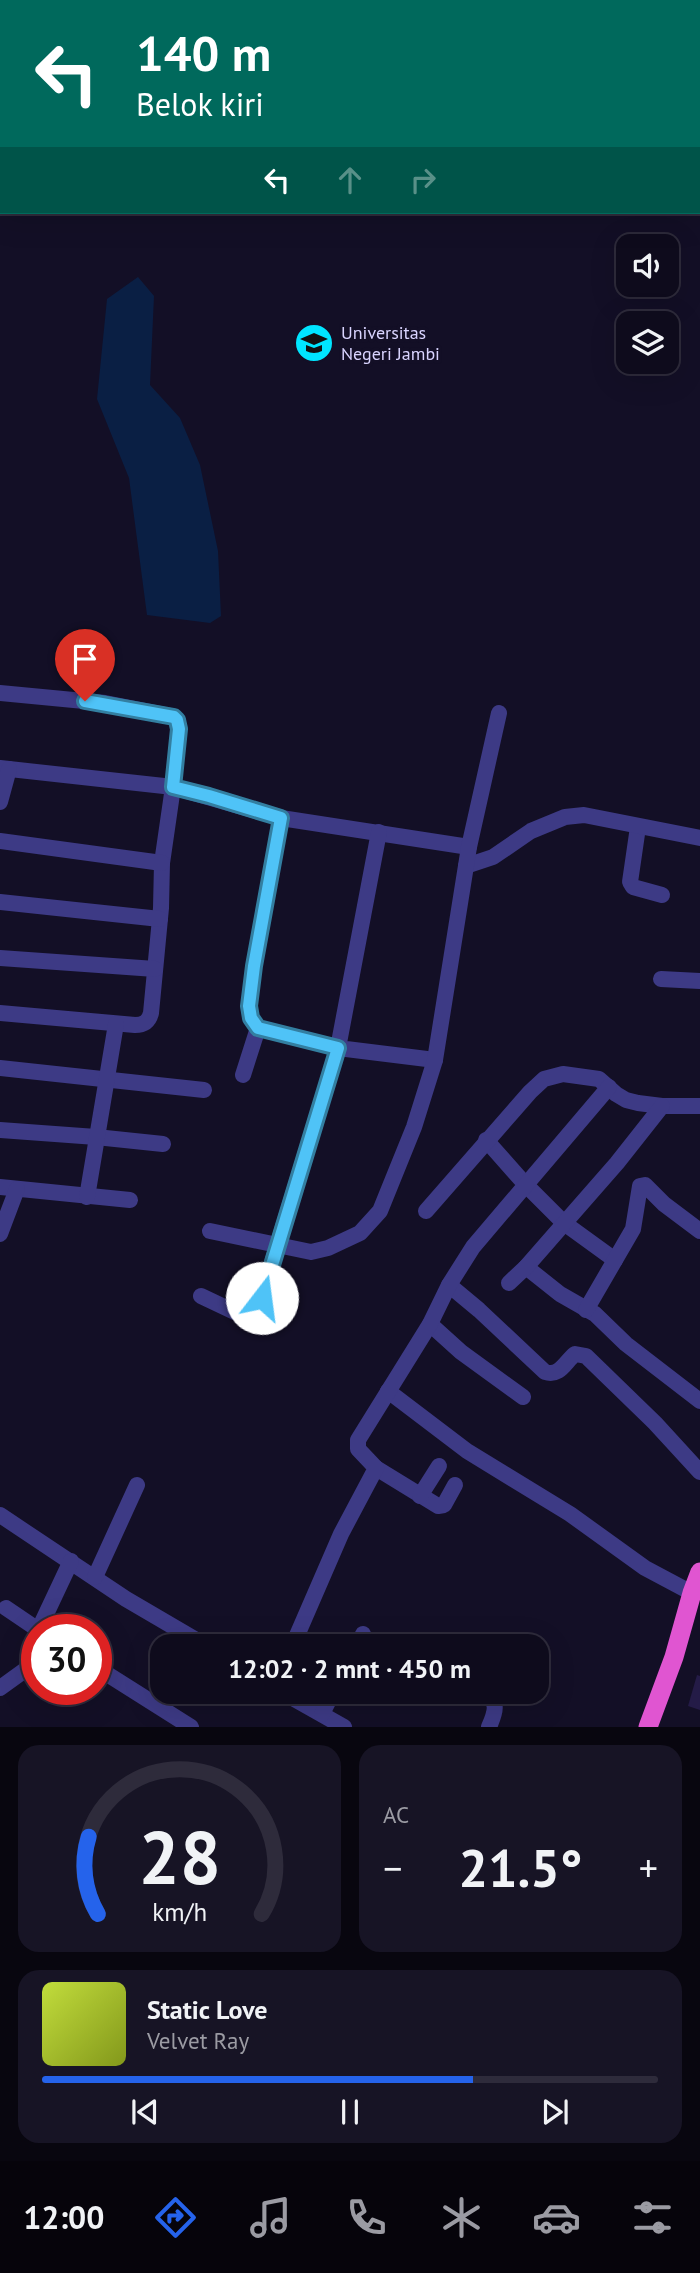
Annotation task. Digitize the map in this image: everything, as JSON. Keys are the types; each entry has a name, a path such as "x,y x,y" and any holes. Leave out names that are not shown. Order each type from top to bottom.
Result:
{"highway":[{"path":"648,1727 674,1657 700,1572"}],"street":[{"path":"0,693 105,703 174,717 179,729 162,863 160,919 148,1021 139,1025 116,1024 0,1013"},
{"path":"210,1231 304,1252 318,1251 350,1238 367,1227 380,1212 414,1127 435,1060 449,986 469,847 499,713"},
{"path":"0,802 5,769 173,787 281,818 469,847"},
{"path":"466,866 493,857 531,831 565,817 584,815 700,838"},
{"path":"281,818 254,966 249,1006 251,1018 258,1028 338,1048 435,1060"},
{"path":"638,827 630,882 633,887 663,895"},
{"path":"201,1296 239,1314 253,1312 262,1298 338,1048 379,832"},
{"path":"0,841 162,863"},
{"path":"0,902 160,919"},
{"path":"0,958 155,969"},
{"path":"661,979 700,981"},
{"path":"87,1197 116,1024"},
{"path":"243,1075 258,1028"},
{"path":"0,1068 204,1090"},
{"path":"426,1211 486,1140 544,1079 563,1074 586,1076 599,1079 626,1100 662,1107 700,1106"},
{"path":"455,1485 442,1506 438,1506 376,1468 358,1449 357,1443 430,1324 449,1285 473,1247 609,1087"},
{"path":"509,1283 617,1163 662,1107"},
{"path":"0,1130 163,1144"},
{"path":"486,1140 564,1223 615,1260"},
{"path":"586,1310 633,1229 639,1188 642,1184 700,1231"},
{"path":"0,1187 130,1200"},
{"path":"0,1234 17,1189"},
{"path":"526,1267 560,1294 594,1314 626,1344 700,1401"},
{"path":"449,1285 545,1372 557,1372 574,1354 586,1356 700,1472"},
{"path":"430,1324 461,1352 523,1397"},
{"path":"388,1391 467,1451 570,1514 645,1568 692,1593"},
{"path":"420,1496 439,1465"},
{"path":"298,1634 341,1534 376,1468"},
{"path":"95,1577 137,1485"},
{"path":"0,1515 126,1599 186,1634"},
{"path":"45,1614 71,1561"},
{"path":"6,1608 21,1618"},
{"path":"0,1688 21,1672"},
{"path":"112,1677 191,1727"},
{"path":"304,1704 344,1727"},
{"path":"322,1714 327,1704"},
{"path":"489,1727 495,1704"}],"water":[{"path":"138,277 154,296 150,385 180,418 200,465 218,551 221,616 210,623 147,615 129,478 97,399 107,299"}],"building":[{"path":"697,1675 700,1676 700,1710 688,1706"}],"place":[{"name":"Universitas Negeri Jambi","path":"314,343"}],"route":[{"path":"85,701 174,717 179,729 173,787 281,818 254,966 249,1006 251,1018 258,1028 338,1048 262,1298"}]}
